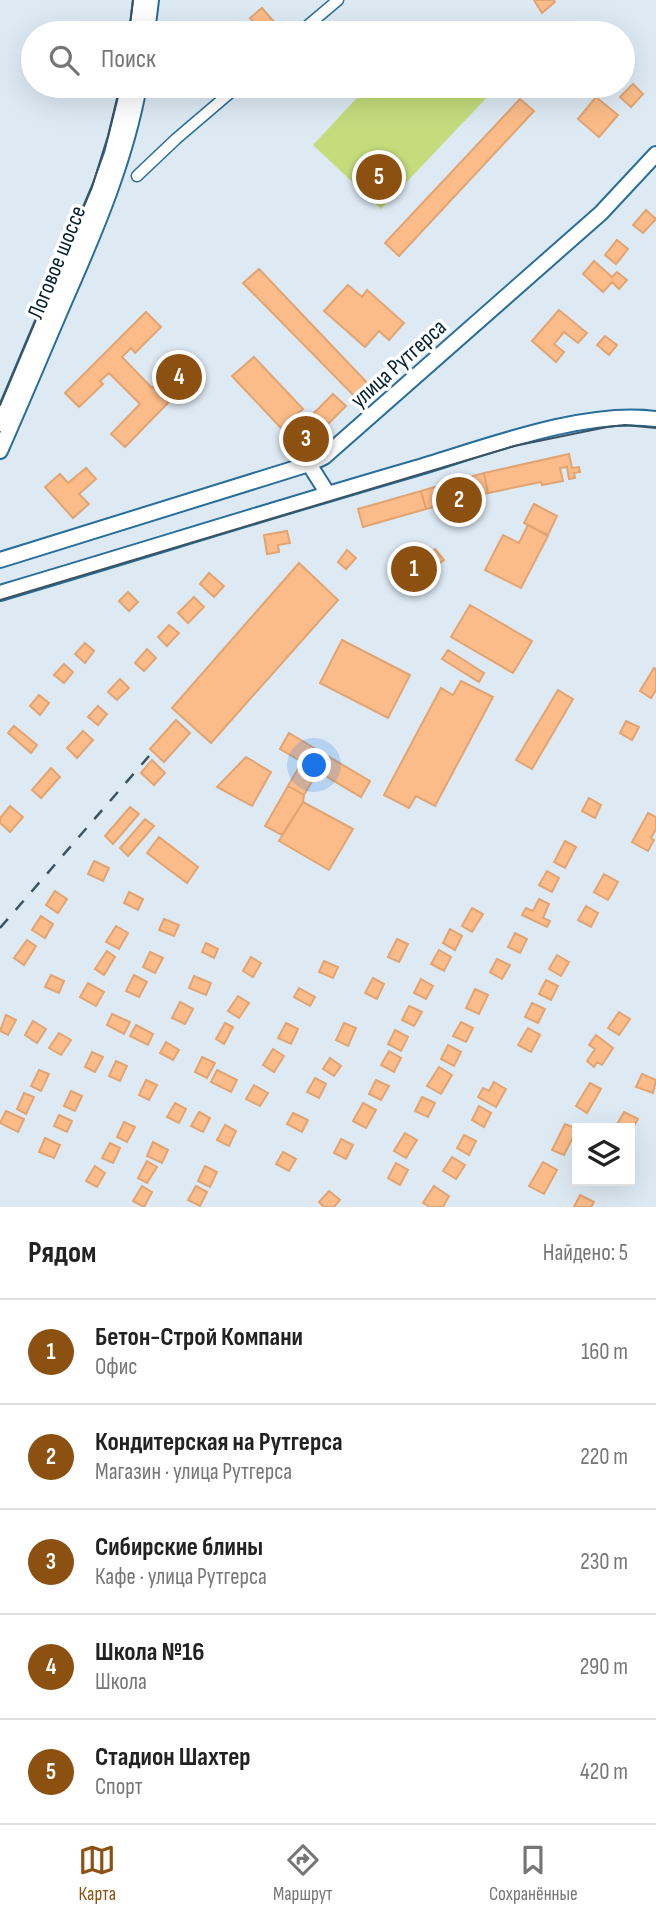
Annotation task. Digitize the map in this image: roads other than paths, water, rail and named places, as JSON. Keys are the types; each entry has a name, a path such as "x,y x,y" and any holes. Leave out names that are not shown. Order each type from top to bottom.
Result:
{"main road":[{"path":"138,21 141,0"},
{"path":"148,21 151,0"},
{"name":"Логовое шоссе","path":"0,424 100,187 112,154 126,98"},
{"name":"Логовое шоссе","path":"0,451 85,254 110,189 132,122 137,98"},
{"name":"улица Рутгерса","path":"0,560 309,464 324,457 601,213 656,154"},
{"path":"0,593 533,434 583,421 634,416 656,419"},
{"path":"309,464 328,494"}],"street":[{"path":"313,21 338,0"},
{"path":"136,176 224,98"}],"tram line":[{"path":"130,21 133,0"},
{"path":"0,405 92,187 117,98"},
{"path":"0,600 514,446 607,427 625,425 656,428"}],"railway":[{"path":"0,928 149,756"}],"place":[{"name":"Стадион Шахтер","path":"379,177"},
{"name":"Школа №16","path":"179,377"},
{"name":"Сибирские блины","path":"306,439"},
{"name":"Кондитерская на Рутгерса","path":"459,500"},
{"name":"Бетон-Строй Компани","path":"414,569"}]}
